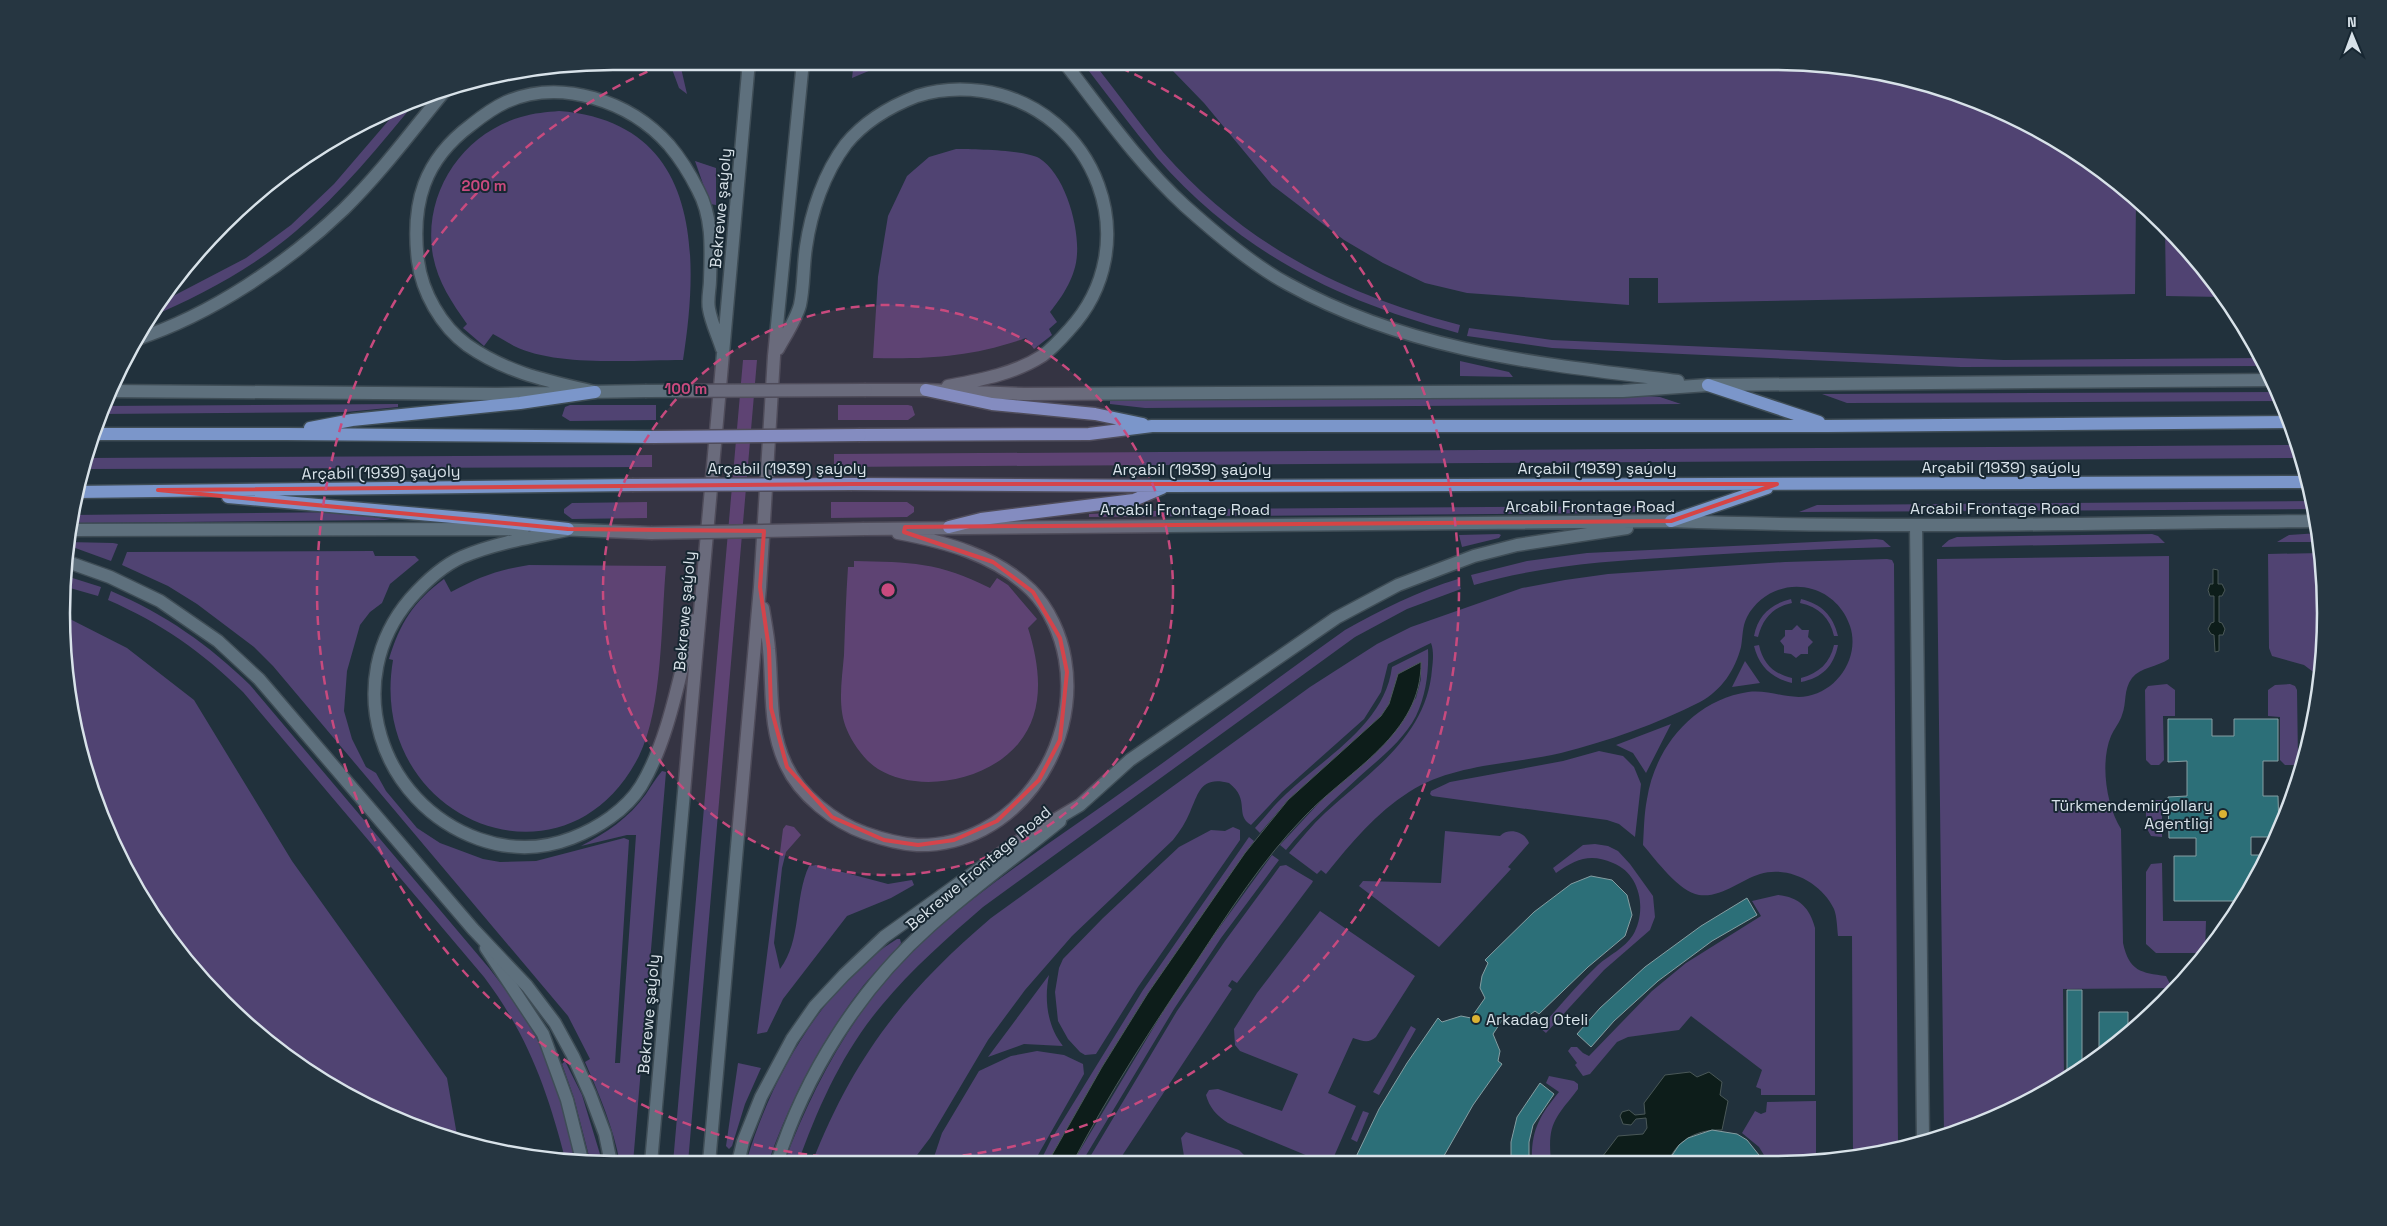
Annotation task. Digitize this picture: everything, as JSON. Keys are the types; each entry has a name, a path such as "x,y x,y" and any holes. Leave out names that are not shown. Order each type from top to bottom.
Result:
{"main road":[{"name":"Bekrewe şaýoly","path":"652,1156 748,70"},
{"path":"710,1156 760,587 774,356 801,70"},
{"path":"1070,70 1139,157 1185,206 1235,247 1279,278 1340,310 1403,333 1489,356 1542,365 1708,385 1829,426"},
{"path":"774,356 800,306 806,246 819,196 832,165 847,144 862,128 890,108 929,92 952,89 1000,94 1030,106 1050,119 1068,134 1084,153 1100,187 1107,241 1104,264 1096,291 1083,315 1043,355 1019,368 983,379 926,390"},
{"path":"595,392 519,373 487,358 465,343 444,322 427,292 420,272 417,248 417,218 422,192 430,169 444,148 484,115 506,102 530,95 557,93 581,95 606,102 634,115 652,129 668,145 684,166 700,193 708,215 711,247 709,308 724,356"},
{"path":"147,335 200,311 263,275 304,245 345,208 438,99"},
{"path":"117,392 497,394 866,390 926,390 1024,394 1524,392 1623,391 1708,385 2264,380"},
{"path":"926,390 992,404 1095,414 1152,426"},
{"path":"286,434 352,420 520,403 595,392"},
{"name":"Arçabil (1939) şaýoly","path":"100,434 653,437 1089,434 1152,426 1829,426 2282,422"},
{"name":"Arçabil (1939) şaýoly","path":"84,492 852,484 1169,486 2301,482"},
{"path":"740,1156 743,1142 761,1097 792,1039 815,1006 884,937 950,888 1012,846 1080,805 1130,760 1328,623 1398,585 1474,556 1517,545 1671,521 1777,484"},
{"path":"949,527 981,519 1134,500 1169,486"},
{"path":"158,490 568,529"},
{"name":"Arcabil Frontage Road","path":"869,529 1671,521 1776,525 2309,521"},
{"path":"1916,525 1924,1134"},
{"path":"77,530 568,529 651,533 869,529 938,543 994,562 1033,592 1060,638 1068,672 1068,689 1060,740 1049,765 1025,796 997,821 954,840 918,845 899,843 856,830 832,817 813,800 787,767 774,729 771,708 770,649 760,587"},
{"path":"568,529 491,546 460,558 436,573 420,587 399,612 386,635 379,653 375,684 376,716 380,739 389,761 418,801 440,821 465,834 498,846 534,848 562,842 589,832 618,812 640,787 660,750 702,586"},
{"path":"72,564 133,586 160,601 218,641 259,679 473,929 527,986 556,1023 590,1094 605,1134 609,1156"},
{"name":"Bekrewe Frontage Road","path":"780,1156 811,1081 865,995 929,926 1080,805"},
{"path":"473,929 543,1034 567,1100 581,1155"}],"highlighted area":[{"path":"852,484 1777,484 1671,521 905,527 904,532 993,562 1033,592 1060,638 1067,672 1060,740 1039,780 997,821 954,840 918,845 884,840 832,817 787,767 771,708 769,649 760,587 764,531 568,529 158,490"}],"shaded area":[{"path":"672,70 681,70 687,94 679,88"},
{"path":"853,70 871,70 852,78"},
{"path":"1088,70 1099,70 1163,152 1194,185 1227,214 1262,239 1298,262 1375,298 1460,325 1458,333 1372,306 1332,289 1258,247 1223,221 1189,191 1157,158"},
{"path":"1172,70 1774,70 1810,71 1880,80 1949,99 1982,111 2045,143 2105,182 2136,209 2135,294 1658,303 1658,278 1629,278 1629,305 1467,293 1425,283 1383,263 1344,240 1272,185 1204,103"},
{"path":"409,109 345,184 296,231 244,269 162,312 172,297 246,258 291,225 334,184 391,118"},
{"path":"559,111 606,120 640,139 665,166 680,199 688,237 691,277 683,360 596,361 551,357 531,353 493,334 484,346 463,328 467,324 442,283 433,256 431,233 440,189 464,152 481,137 500,125 521,117"},
{"path":"956,149 999,150 1032,155 1048,166 1063,188 1076,229 1077,254 1074,270 1068,285 1050,312 1057,322 1049,329 1052,335 1034,349 1026,338 987,349 951,356 873,358 878,277 888,216 907,176 929,157"},
{"path":"695,161 716,168 716,205 710,204"},
{"path":"2165,237 2205,282 2215,297 2166,296"},
{"path":"1469,328 1552,340 2004,360 2253,358 2257,366 1961,367 1552,348 1467,336"},
{"path":"743,360 757,360 689,1156 674,1156"},
{"path":"1460,361 1509,372 1513,377 1460,376"},
{"path":"2270,392 2274,401 1847,403 1822,394"},
{"path":"1660,397 1681,404 1145,408 1110,404 1110,399"},
{"path":"398,404 398,407 346,412 108,414 111,406"},
{"path":"570,405 656,405 656,420 570,421 562,416 565,407"},
{"path":"838,405 908,405 912,406 915,415 908,420 838,420"},
{"path":"2290,445 2294,458 834,467 834,454"},
{"path":"652,455 652,467 90,469 93,458"},
{"path":"2305,501 2307,509 1799,512 1817,505"},
{"path":"647,502 647,518 572,519 564,513 564,509 572,503"},
{"path":"831,502 907,502 914,507 914,512 907,517 831,518"},
{"path":"1659,506 1638,512 1620,513 1089,517 1089,514 1199,509"},
{"path":"346,512 390,520 78,523 79,515"},
{"path":"2152,534 2158,536 2165,543 1941,547 1949,540 1957,537"},
{"path":"2311,534 2312,542 2277,542 2289,535"},
{"path":"1459,535 1501,535 1499,538 1462,547"},
{"path":"1883,540 1891,547 1757,552 1599,563 1524,573 1474,585 1471,575 1527,561 1587,553"},
{"path":"75,542 118,544 111,561 74,548"},
{"path":"373,551 375,556 415,556 419,560 390,584 382,603 370,612 360,625 347,671 344,711 352,739 366,767 376,773 386,791 417,828 440,843 483,859 500,862 536,861 624,838 629,840 615,1063 620,1063 636,835 627,835 581,846 625,818 639,803 662,771 666,772 634,1156 618,1156 606,1112 585,1062 590,1059 568,1016 273,666 254,647 197,604 168,586 122,565 127,552"},
{"path":"2313,553 2317,613 2313,672 2304,665 2272,656 2269,648 2268,554"},
{"path":"2169,556 2169,659 2144,669 2136,674 2129,683 2122,715 2108,746 2105,771 2108,796 2121,829 2123,943 2129,960 2137,969 2150,974 2166,976 2170,984 2166,988 2063,989 2064,1071 2014,1100 1982,1115 1944,1128 1937,559"},
{"path":"1887,559 1892,560 1894,564 1898,1141 1853,1150 1852,936 1838,936 1835,912 1829,900 1813,884 1803,878 1782,872 1760,874 1715,894 1699,895 1691,893 1676,882 1661,867 1643,845 1647,799 1651,780 1668,744 1694,716 1728,697 1748,692 1756,691 1793,697 1808,696 1829,687 1844,670 1852,649 1852,637 1850,626 1844,613 1825,594 1803,587 1793,587 1775,591 1766,596 1752,609 1745,621 1741,647 1735,664 1715,692 1700,702 1650,725 1596,743 1542,757 1464,770 1427,782 1397,800 1375,819 1326,874 1321,870 1317,874 1289,853 1320,818 1394,751 1408,733 1420,714 1428,693 1433,659 1431,643 1388,664 1381,692 1364,719 1282,792 1251,825 1243,817 1241,801 1236,789 1229,783 1212,782 1202,787 1185,823 1173,840 1072,936 1025,990 988,1040 930,1138 916,1156 815,1156 845,1091 885,1028 907,1000 960,945 991,918 1310,687 1377,644 1411,627 1522,588 1608,574 1785,562"},
{"path":"854,561 924,565 955,573 990,588 997,578 1008,585 1037,619 1028,628 1037,673 1037,703 1027,731 1018,744 1005,757 971,775 952,780 932,782 913,781 895,777 873,766 860,752 847,730 841,703 848,567 854,567"},
{"path":"529,565 666,566 657,689 653,714 639,756 606,800 566,825 522,832 478,822 439,799 410,763 393,716 393,660 389,659 393,646 409,614 424,596 444,579 451,592 489,575"},
{"path":"2213,569 2218,570 2218,584 2222,584 2225,590 2222,596 2219,596 2219,622 2222,623 2225,629 2223,635 2219,635 2219,651 2215,652 2214,635 2208,629 2211,623 2214,622 2214,596 2210,596 2208,590 2210,584 2213,584"},
{"path":"71,578 101,587 98,596 71,588"},
{"path":"1458,579 1461,589 1407,609 1355,637 983,907 930,954 882,1005 855,1041 833,1080 801,1156 787,1156 811,1099 844,1038 885,982 933,932 1010,871 1345,630 1372,615 1429,589"},
{"path":"111,591 168,620 219,657 250,685 489,968 525,1017 542,1050 560,1098 575,1155 564,1153 552,1112 535,1065 513,1021 484,977 243,692 180,639 146,618 108,600"},
{"path":"1791,599 1792,603 1779,607 1770,614 1763,624 1758,637 1754,636 1759,622 1766,611 1777,604"},
{"path":"1801,599 1820,607 1829,616 1838,636 1834,636 1830,624 1823,614 1813,607 1800,603"},
{"path":"70,619 127,648 194,700 292,861 447,1078 457,1132 405,1115 373,1100 311,1064 282,1044 229,997 182,944 162,915 126,853 111,821 99,788 80,719 71,649"},
{"path":"1797,625 1802,630 1809,630 1808,637 1813,642 1808,647 1808,654 1801,654 1796,658 1791,654 1784,653 1784,646 1780,641 1785,636 1785,630 1792,630"},
{"path":"1759,645 1766,663 1780,674 1792,678 1792,683 1778,678 1767,670 1756,653 1754,646"},
{"path":"1834,645 1838,645 1836,652 1826,670 1815,677 1801,682 1801,678 1818,670 1827,662"},
{"path":"1428,649 1427,675 1422,700 1411,725 1398,742 1321,812 1286,850 1280,845 1416,698 1421,679 1421,662 1399,674 1389,704 1381,716 1288,800 1260,833 1255,828 1278,802 1301,780 1335,753 1366,722 1378,706 1387,687 1392,667"},
{"path":"1745,661 1760,683 1732,687"},
{"path":"1421,662 1418,687 1409,710 1396,730 1380,749 1305,816 1247,886 1116,1085 1076,1156 1051,1156 1102,1067 1148,993 1245,853 1288,800 1381,716 1389,704 1398,674"},
{"path":"2167,684 2175,690 2175,716 2163,716 2164,760 2159,765 2151,765 2146,760 2145,690 2148,686"},
{"path":"2290,684 2295,686 2297,690 2298,754 2294,765 2285,765 2280,760 2280,717 2268,716 2268,690 2275,685"},
{"path":"1671,724 1646,773 1633,753 1616,745"},
{"path":"1599,751 1623,756 1634,767 1641,784 1635,837 1619,824 1607,820 1432,796 1430,794 1431,791 1450,782 1563,761"},
{"path":"2156,800 2162,800 2162,837 2151,836 2146,827 2146,809"},
{"path":"786,825 794,827 801,835 786,852 782,868 774,943 780,969 792,945 804,878 809,866 816,865 888,884 912,880 914,885 891,898 847,916 783,999 767,1032 757,1034 783,829"},
{"path":"1233,827 1240,830 1240,840 1138,987 1096,1054 1085,1055 1080,1052 1068,1039 1058,1021 1055,992 1059,968 1063,959 1103,918 1179,847 1211,830 1225,831"},
{"path":"1445,831 1500,836 1512,831 1524,836 1529,843 1508,867 1511,869 1439,947 1359,886 1363,881 1441,883"},
{"path":"1249,837 1254,841 1148,993 1102,1067 1051,1156 1043,1156 1052,1138 1143,990"},
{"path":"1583,845 1608,846 1618,851 1630,864 1653,896 1655,917 1650,930 1604,970 1546,1033 1540,1028 1598,965 1630,940 1640,915 1639,894 1635,884 1622,868 1613,863 1597,858 1583,859 1570,864 1556,873 1553,868"},
{"path":"1272,855 1279,860 1221,938 1174,1009 1086,1156 1077,1156 1167,1005 1214,935"},
{"path":"2162,863 2163,921 2206,921 2205,944 2197,953 2156,953 2146,944 2146,872 2151,864"},
{"path":"1286,865 1313,881 1237,983 1232,980 1228,986 1232,989 1122,1156 1091,1156 1177,1011 1280,866"},
{"path":"1778,895 1792,898 1807,909 1815,928 1815,1095 1761,1095 1761,1089 1756,1087 1762,1070 1691,1016 1679,1030 1628,1037 1617,1042 1590,1074 1583,1076 1575,1065 1577,1063 1568,1051 1571,1047 1577,1047 1589,1056 1652,991 1686,963 1761,916 1752,901"},
{"path":"1320,911 1415,976 1376,1037 1368,1041 1353,1038 1328,1093 1356,1106 1334,1156 1308,1156 1228,1123 1214,1111 1209,1103 1206,1095 1209,1090 1218,1089 1282,1111 1298,1074 1240,1051 1235,1045 1234,1029 1257,993"},
{"path":"897,939 900,939 901,943 863,986 834,1027 797,1093 771,1156 748,1156 769,1100 784,1068 802,1038 823,1008 845,982 870,958"},
{"path":"1049,975 1047,993 1048,1012 1053,1030 1063,1046 1024,1044 988,1057"},
{"path":"1411,1026 1416,1029 1379,1095 1373,1092"},
{"path":"1037,1051 1064,1055 1083,1064 1084,1074 1037,1156 934,1156 942,1133 979,1071 1011,1056"},
{"path":"565,1061 582,1095 600,1156 589,1155 574,1098 562,1064"},
{"path":"738,1063 761,1068 745,1104 732,1146 729,1149 726,1146"},
{"path":"1690,1072 1697,1077 1709,1072 1722,1082 1720,1095 1728,1101 1722,1130 1705,1131 1690,1137 1678,1146 1671,1156 1603,1156 1618,1136 1643,1134 1647,1128 1646,1118 1636,1119 1631,1125 1623,1124 1620,1116 1622,1112 1629,1110 1635,1115 1645,1114 1644,1103 1665,1075"},
{"path":"1549,1076 1574,1081 1578,1084 1578,1089 1555,1121 1550,1137 1551,1156 1532,1156 1533,1140 1538,1124 1559,1092 1546,1083"},
{"path":"1816,1101 1816,1154 1765,1156 1759,1147 1742,1133 1755,1111 1761,1114 1766,1112 1767,1102"},
{"path":"1363,1111 1369,1113 1357,1142 1351,1139"},
{"path":"1186,1132 1239,1150 1245,1156 1184,1156 1181,1138"}],"building":[{"name":"Türkmendemirýollary Agentligi","path":"2168,719 2212,719 2212,736 2234,736 2234,719 2278,719 2278,761 2263,761 2263,796 2278,796 2279,814 2268,837 2251,837 2251,855 2260,855 2234,901 2174,901 2174,856 2196,856 2196,838 2169,838 2168,797 2187,796 2187,761 2168,762"},
{"name":"Arkadag Oteli","path":"1591,876 1612,880 1627,895 1632,915 1625,936 1588,967 1539,1014 1535,1011 1524,1019 1505,1016 1493,1034 1500,1051 1498,1061 1502,1064 1473,1105 1444,1156 1356,1156 1379,1109 1407,1063 1438,1018 1442,1022 1461,1016 1471,1018 1485,998 1480,988 1482,976 1488,963 1485,960 1534,912 1571,884"},
{"path":"1747,898 1757,915 1712,941 1658,981 1614,1021 1591,1047 1577,1034 1600,1008 1645,967 1701,926"},
{"path":"2067,990 2082,990 2082,1060 2067,1070"},
{"path":"2099,1012 2128,1012 2128,1024 2099,1048"},
{"path":"1540,1083 1554,1094 1533,1125 1529,1142 1529,1156 1511,1156 1511,1142 1517,1117"},
{"path":"1712,1130 1737,1134 1747,1140 1760,1156 1672,1156 1679,1145 1688,1138"}],"place":[{"name":"Türkmendemirýollary Agentligi","path":"2223,814"},
{"name":"Arkadag Oteli","path":"1476,1019"}]}
